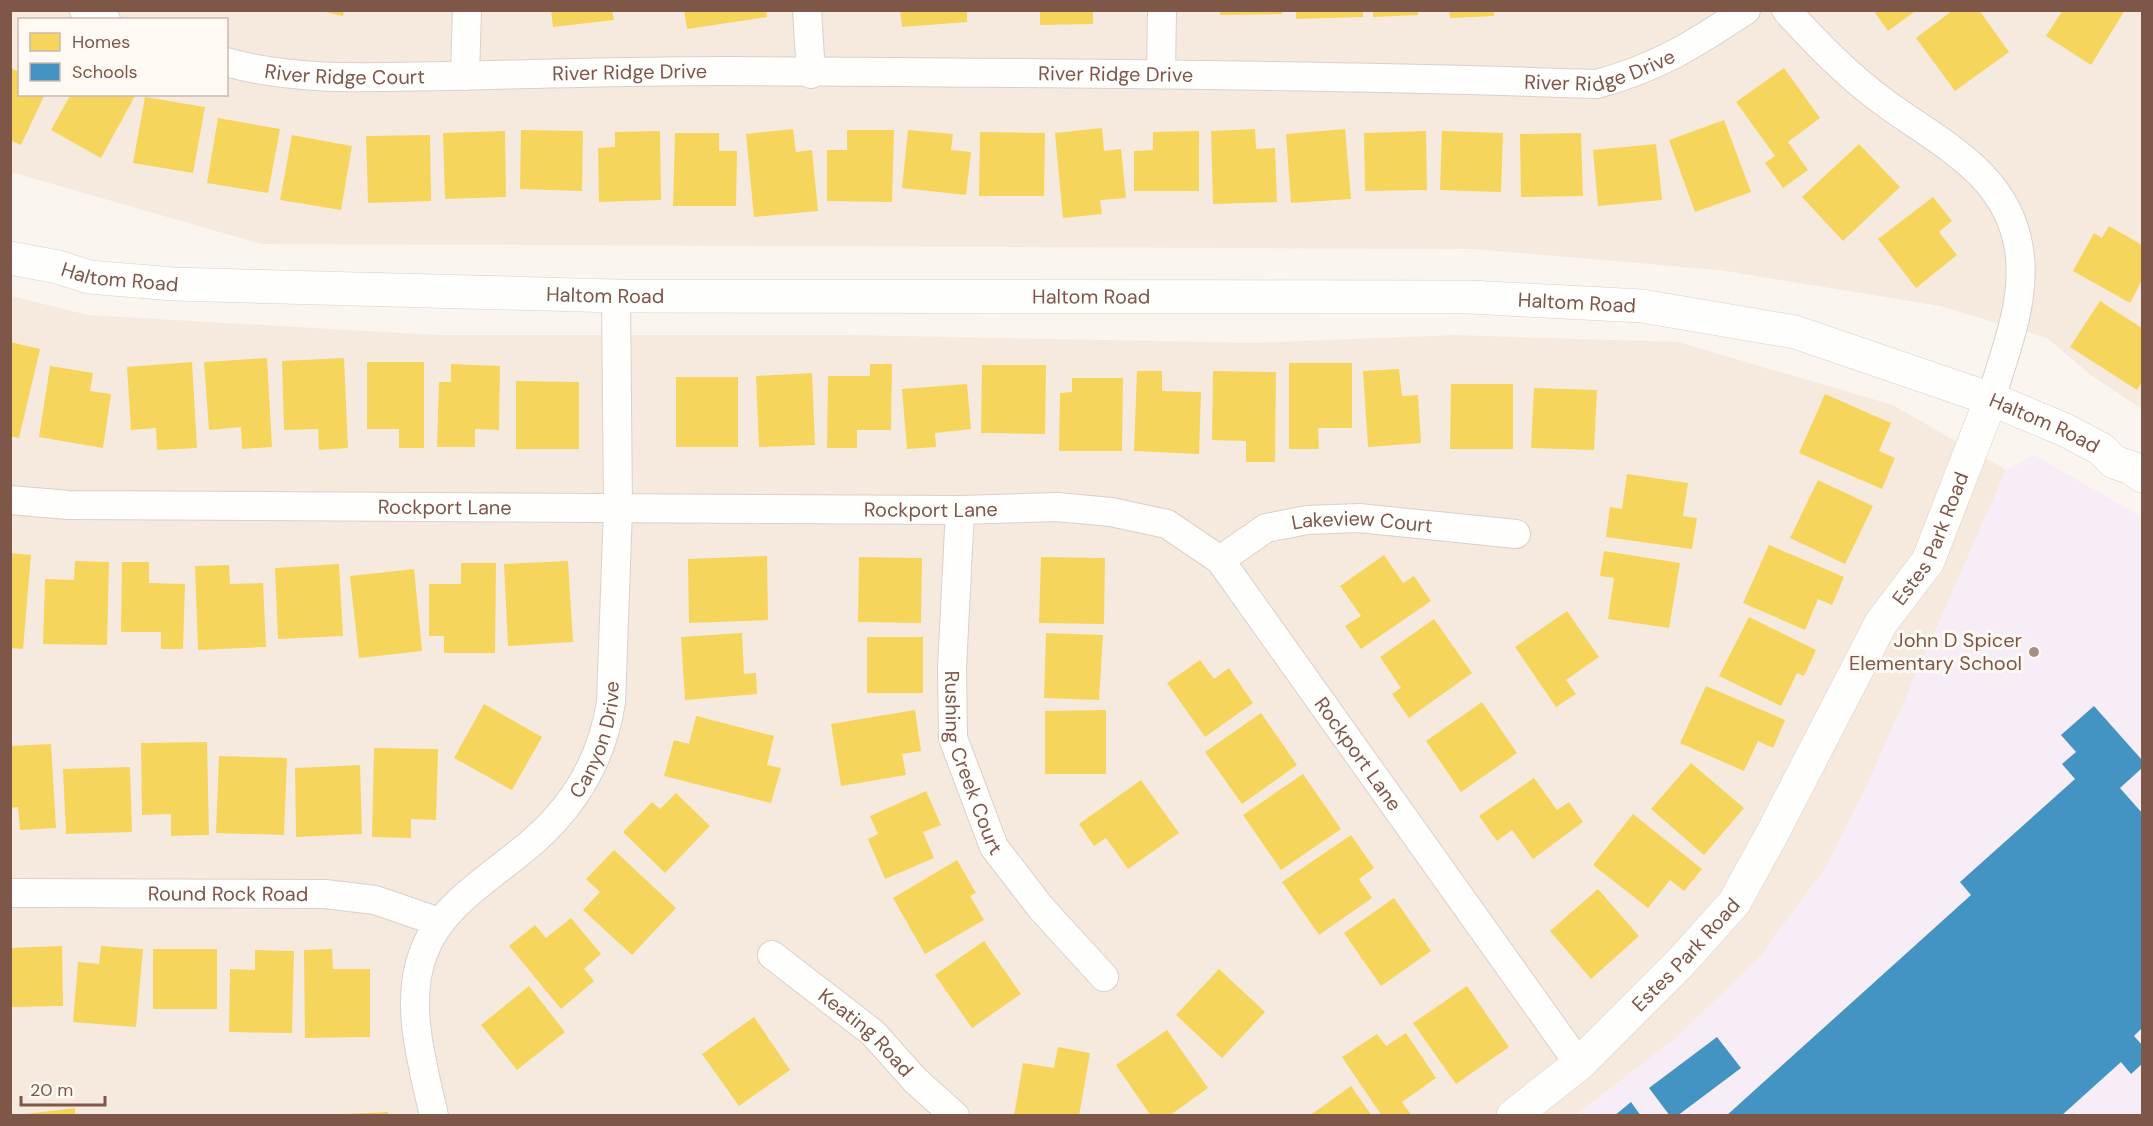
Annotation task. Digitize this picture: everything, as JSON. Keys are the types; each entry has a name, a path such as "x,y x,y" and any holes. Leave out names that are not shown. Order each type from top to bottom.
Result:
{"main road":[{"name":"Haltom Road","path":"10,258 58,267 89,277 173,284 616,296 1469,297 1642,306 1794,332 1991,399 2065,430 2101,449 2114,462 2132,468 2142,476"},
{"name":"Estes Park Road","path":"1512,1116 1579,1064 1681,962 1734,903 1881,623 1928,561 1991,399"}],"street":[{"path":"84,10 102,18"},
{"path":"465,76 467,10"},
{"path":"807,10 811,74"},
{"path":"1161,73 1162,10"},
{"name":"River Ridge Drive","path":"465,76 728,71 811,74 1161,73 1597,84 1639,73 1674,56 1746,10"},
{"name":"Estes Park Road","path":"1786,10 1833,61 1886,104 1926,129 1985,177 2009,211 2019,250 2017,312 1991,399"},
{"name":"River Ridge Court","path":"228,62 299,76 465,76"},
{"name":"Canyon Drive","path":"434,1116 418,1041 416,997 422,955 439,922 486,876 547,829 582,787 597,759 607,730 611,702 618,509 616,296"},
{"name":"Rockport Lane","path":"10,500 69,506 960,510 1057,507 1111,512 1167,524 1220,560 1579,1064"},
{"name":"Rushing Creek Court","path":"960,510 952,668 953,738 994,847 1041,908 1104,977"},
{"name":"Lakeview Court","path":"1220,560 1266,528 1307,520 1359,518 1516,534"},
{"name":"Round Rock Road","path":"10,893 325,894 375,900 439,922"},
{"name":"Keating Road","path":"772,955 873,1033 915,1080 955,1116"}],"shaded area":[{"path":"10,11 2142,11 2142,409 2091,375 2047,338 1940,306 1719,270 1474,249 261,244 11,172"},
{"path":"11,296 88,315 435,335 849,335 1254,343 1455,335 1678,342 1893,405 2006,470 1866,788 1826,867 1759,958 1676,1038 1576,1115 11,1116"},
{"name":"John D Spicer Elementary School","path":"2034,455 2142,517 2142,1115 1576,1116 1676,1038 1759,958 1826,867 1866,788 2006,470"}],"building: Homes":[{"path":"317,10 344,10 343,16"},
{"path":"551,10 612,10 614,20 553,27"},
{"path":"684,10 766,10 767,17 687,29"},
{"path":"900,10 967,10 967,22 902,27"},
{"path":"1040,10 1093,10 1093,24 1040,25"},
{"path":"1220,10 1282,10 1282,14 1220,15"},
{"path":"1296,10 1363,10 1363,17 1296,19"},
{"path":"1373,10 1418,10 1418,15 1373,17"},
{"path":"1449,10 1494,10 1494,16 1450,18"},
{"path":"1873,10 1917,10 1888,31"},
{"path":"1953,10 1979,10 2009,52 1955,91 1916,38"},
{"path":"2063,10 2125,10 2091,65 2046,36"},
{"path":"10,68 18,71 18,96 44,96 21,145 10,140"},
{"path":"1784,68 1820,118 1788,142 1808,170 1783,188 1765,163 1775,156 1736,102"},
{"path":"70,96 135,96 101,158 51,130"},
{"path":"145,97 205,107 193,173 133,163"},
{"path":"218,118 280,129 268,193 207,183"},
{"path":"1724,120 1751,192 1695,212 1669,140"},
{"path":"1102,128 1104,151 1121,149 1126,198 1100,200 1102,214 1063,218 1055,133"},
{"path":"793,129 796,152 812,150 818,211 754,217 746,134"},
{"path":"1255,129 1256,149 1275,148 1277,202 1213,204 1211,131"},
{"path":"1345,129 1351,199 1291,203 1286,134"},
{"path":"521,130 583,131 582,191 520,189"},
{"path":"847,130 894,130 892,202 827,201 827,150 847,150"},
{"path":"908,130 953,134 951,150 971,152 966,195 902,188"},
{"path":"505,131 506,197 445,199 443,133"},
{"path":"660,131 661,200 599,202 598,148 615,147 615,132"},
{"path":"1199,131 1199,191 1134,191 1134,151 1153,150 1153,132"},
{"path":"1426,131 1427,190 1365,191 1364,133"},
{"path":"1442,131 1503,133 1501,192 1440,190"},
{"path":"980,132 1045,133 1044,196 979,196"},
{"path":"675,133 719,133 719,151 737,151 736,206 673,206"},
{"path":"1581,133 1583,196 1521,197 1520,134"},
{"path":"292,135 352,146 341,210 280,200"},
{"path":"430,135 431,201 368,203 366,136"},
{"path":"1656,144 1662,200 1598,206 1593,150"},
{"path":"1859,144 1900,187 1843,241 1802,197"},
{"path":"1933,197 1952,221 1939,232 1957,255 1916,288 1878,239"},
{"path":"2109,226 2142,245 2142,280 2130,303 2073,271 2094,233 2102,238"},
{"path":"2100,301 2142,328 2142,382 2137,390 2070,347"},
{"path":"10,342 40,349 19,438 10,436"},
{"path":"267,358 272,447 242,449 241,427 209,430 204,362"},
{"path":"344,358 348,448 319,450 318,429 284,430 282,361"},
{"path":"192,362 197,448 157,450 156,428 131,430 127,367"},
{"path":"367,362 424,362 424,448 399,448 399,429 367,429"},
{"path":"1289,363 1352,363 1352,428 1318,428 1319,449 1289,449"},
{"path":"451,364 500,366 499,430 475,429 475,447 437,447 439,382 451,382"},
{"path":"870,364 892,364 891,430 857,430 857,448 827,448 828,376 870,376"},
{"path":"982,365 1046,365 1045,434 981,433"},
{"path":"50,366 93,373 90,391 111,394 103,448 39,437"},
{"path":"1399,369 1402,396 1418,395 1421,443 1368,447 1363,371"},
{"path":"1137,371 1162,371 1162,391 1201,392 1199,454 1134,451"},
{"path":"1213,371 1276,372 1275,462 1246,462 1246,441 1212,440"},
{"path":"812,373 815,445 759,447 756,376"},
{"path":"676,377 738,377 738,447 676,447"},
{"path":"1072,378 1123,378 1122,451 1059,451 1060,393 1072,392"},
{"path":"516,381 579,382 579,449 516,449"},
{"path":"967,384 971,429 935,433 936,447 907,449 902,389"},
{"path":"1451,384 1513,384 1513,449 1450,449"},
{"path":"1534,388 1597,390 1594,450 1531,448"},
{"path":"1825,394 1891,423 1879,451 1895,458 1882,489 1799,453"},
{"path":"1627,474 1688,483 1683,516 1697,518 1692,549 1606,537 1610,507 1622,509"},
{"path":"1818,480 1873,506 1845,564 1790,538"},
{"path":"1769,545 1844,577 1832,605 1818,599 1805,630 1743,603"},
{"path":"1604,551 1680,563 1669,628 1608,619 1614,578 1600,576"},
{"path":"10,553 31,555 23,649 10,648"},
{"path":"1384,555 1403,583 1414,576 1431,601 1361,649 1345,626 1361,616 1340,586"},
{"path":"767,556 768,620 689,623 688,559"},
{"path":"859,557 922,558 921,623 858,622"},
{"path":"1041,557 1105,558 1104,624 1039,623"},
{"path":"75,561 109,562 107,645 43,644 45,579 74,580"},
{"path":"568,561 573,642 508,646 504,564"},
{"path":"122,562 149,562 149,583 185,584 183,649 161,649 161,632 121,632"},
{"path":"461,563 496,563 495,653 444,653 444,636 429,636 429,584 461,584"},
{"path":"339,564 343,636 278,639 275,568"},
{"path":"229,565 230,584 263,583 266,647 198,650 195,566"},
{"path":"414,569 422,651 359,658 350,576"},
{"path":"1567,611 1599,657 1566,680 1576,694 1556,707 1515,647"},
{"path":"1749,617 1816,650 1804,676 1797,673 1781,706 1719,676"},
{"path":"1434,619 1472,673 1409,718 1392,694 1401,688 1380,657"},
{"path":"742,633 744,674 756,673 757,694 685,700 681,637"},
{"path":"1046,633 1103,635 1099,700 1044,698"},
{"path":"867,637 923,637 923,693 867,693"},
{"path":"1200,660 1214,679 1229,668 1253,703 1205,737 1167,683"},
{"path":"1706,686 1785,720 1773,748 1758,741 1744,771 1680,743"},
{"path":"1482,702 1517,753 1461,792 1426,741"},
{"path":"484,704 542,737 512,790 454,758"},
{"path":"915,710 921,751 902,754 906,775 841,786 831,724"},
{"path":"1106,710 1106,774 1045,774 1045,711"},
{"path":"1261,713 1297,765 1242,804 1205,752"},
{"path":"696,716 774,736 767,765 781,768 771,803 664,776 674,740 689,744"},
{"path":"207,742 209,835 171,836 171,814 142,815 141,743"},
{"path":"51,744 56,828 20,830 18,807 10,808 10,746"},
{"path":"374,748 438,749 436,820 411,819 411,838 372,837"},
{"path":"219,756 287,758 284,835 216,833"},
{"path":"1691,763 1744,808 1704,855 1651,809"},
{"path":"360,765 362,834 296,837 295,768"},
{"path":"130,767 132,832 66,834 63,769"},
{"path":"1303,774 1341,829 1281,870 1243,815"},
{"path":"1534,778 1557,810 1569,802 1583,822 1533,859 1512,830 1497,841 1479,816"},
{"path":"1141,780 1179,833 1128,869 1106,838 1094,846 1079,824"},
{"path":"926,791 941,825 923,832 934,858 885,879 868,839 878,834 870,816"},
{"path":"676,793 710,826 665,873 623,832 652,802 660,809"},
{"path":"1633,814 1702,869 1684,891 1670,880 1648,908 1593,865"},
{"path":"1351,835 1374,868 1359,879 1372,898 1319,935 1282,882"},
{"path":"614,850 676,908 632,955 583,910 600,892 586,879"},
{"path":"957,860 976,893 970,896 984,920 925,954 893,898"},
{"path":"1598,889 1639,936 1591,979 1550,931"},
{"path":"1394,898 1431,951 1381,986 1344,933"},
{"path":"571,918 601,954 584,969 594,981 561,1009 509,946 535,925 546,938"},
{"path":"984,941 1021,994 972,1028 935,975"},
{"path":"62,946 63,1006 10,1007 10,948"},
{"path":"101,946 143,949 136,1027 73,1022 78,962 99,964"},
{"path":"153,949 217,949 217,1009 153,1009"},
{"path":"332,949 333,969 370,969 370,1037 305,1038 304,950"},
{"path":"255,950 294,951 292,1033 229,1032 230,969 255,970"},
{"path":"1219,969 1265,1012 1222,1058 1176,1015"},
{"path":"529,986 565,1032 517,1070 481,1025"},
{"path":"1467,986 1509,1047 1456,1084 1413,1023"},
{"path":"754,1017 790,1070 739,1106 702,1054"},
{"path":"1167,1030 1208,1088 1169,1116 1151,1116 1116,1065"},
{"path":"1406,1033 1436,1078 1402,1102 1412,1116 1382,1116 1342,1057 1377,1034 1386,1046"},
{"path":"1058,1047 1090,1053 1079,1116 1014,1116 1023,1063 1054,1068"},
{"path":"1351,1086 1372,1116 1309,1116"},
{"path":"75,1108 75,1116 26,1116 26,1114"},
{"path":"388,1112 388,1116 346,1116 346,1114"}],"building: Schools":[{"path":"2094,706 2142,760 2142,768 2120,788 2142,813 2142,1028 2134,1036 2142,1045 2142,1064 2131,1074 2121,1062 2061,1116 1726,1116 1971,895 1960,882 2075,779 2062,764 2076,752 2061,735"},
{"path":"1717,1037 1741,1068 1677,1116 1670,1116 1649,1088"},
{"path":"1631,1102 1641,1116 1614,1116"}],"place":[{"name":"John D Spicer Elementary School","path":"2034,652"}]}
